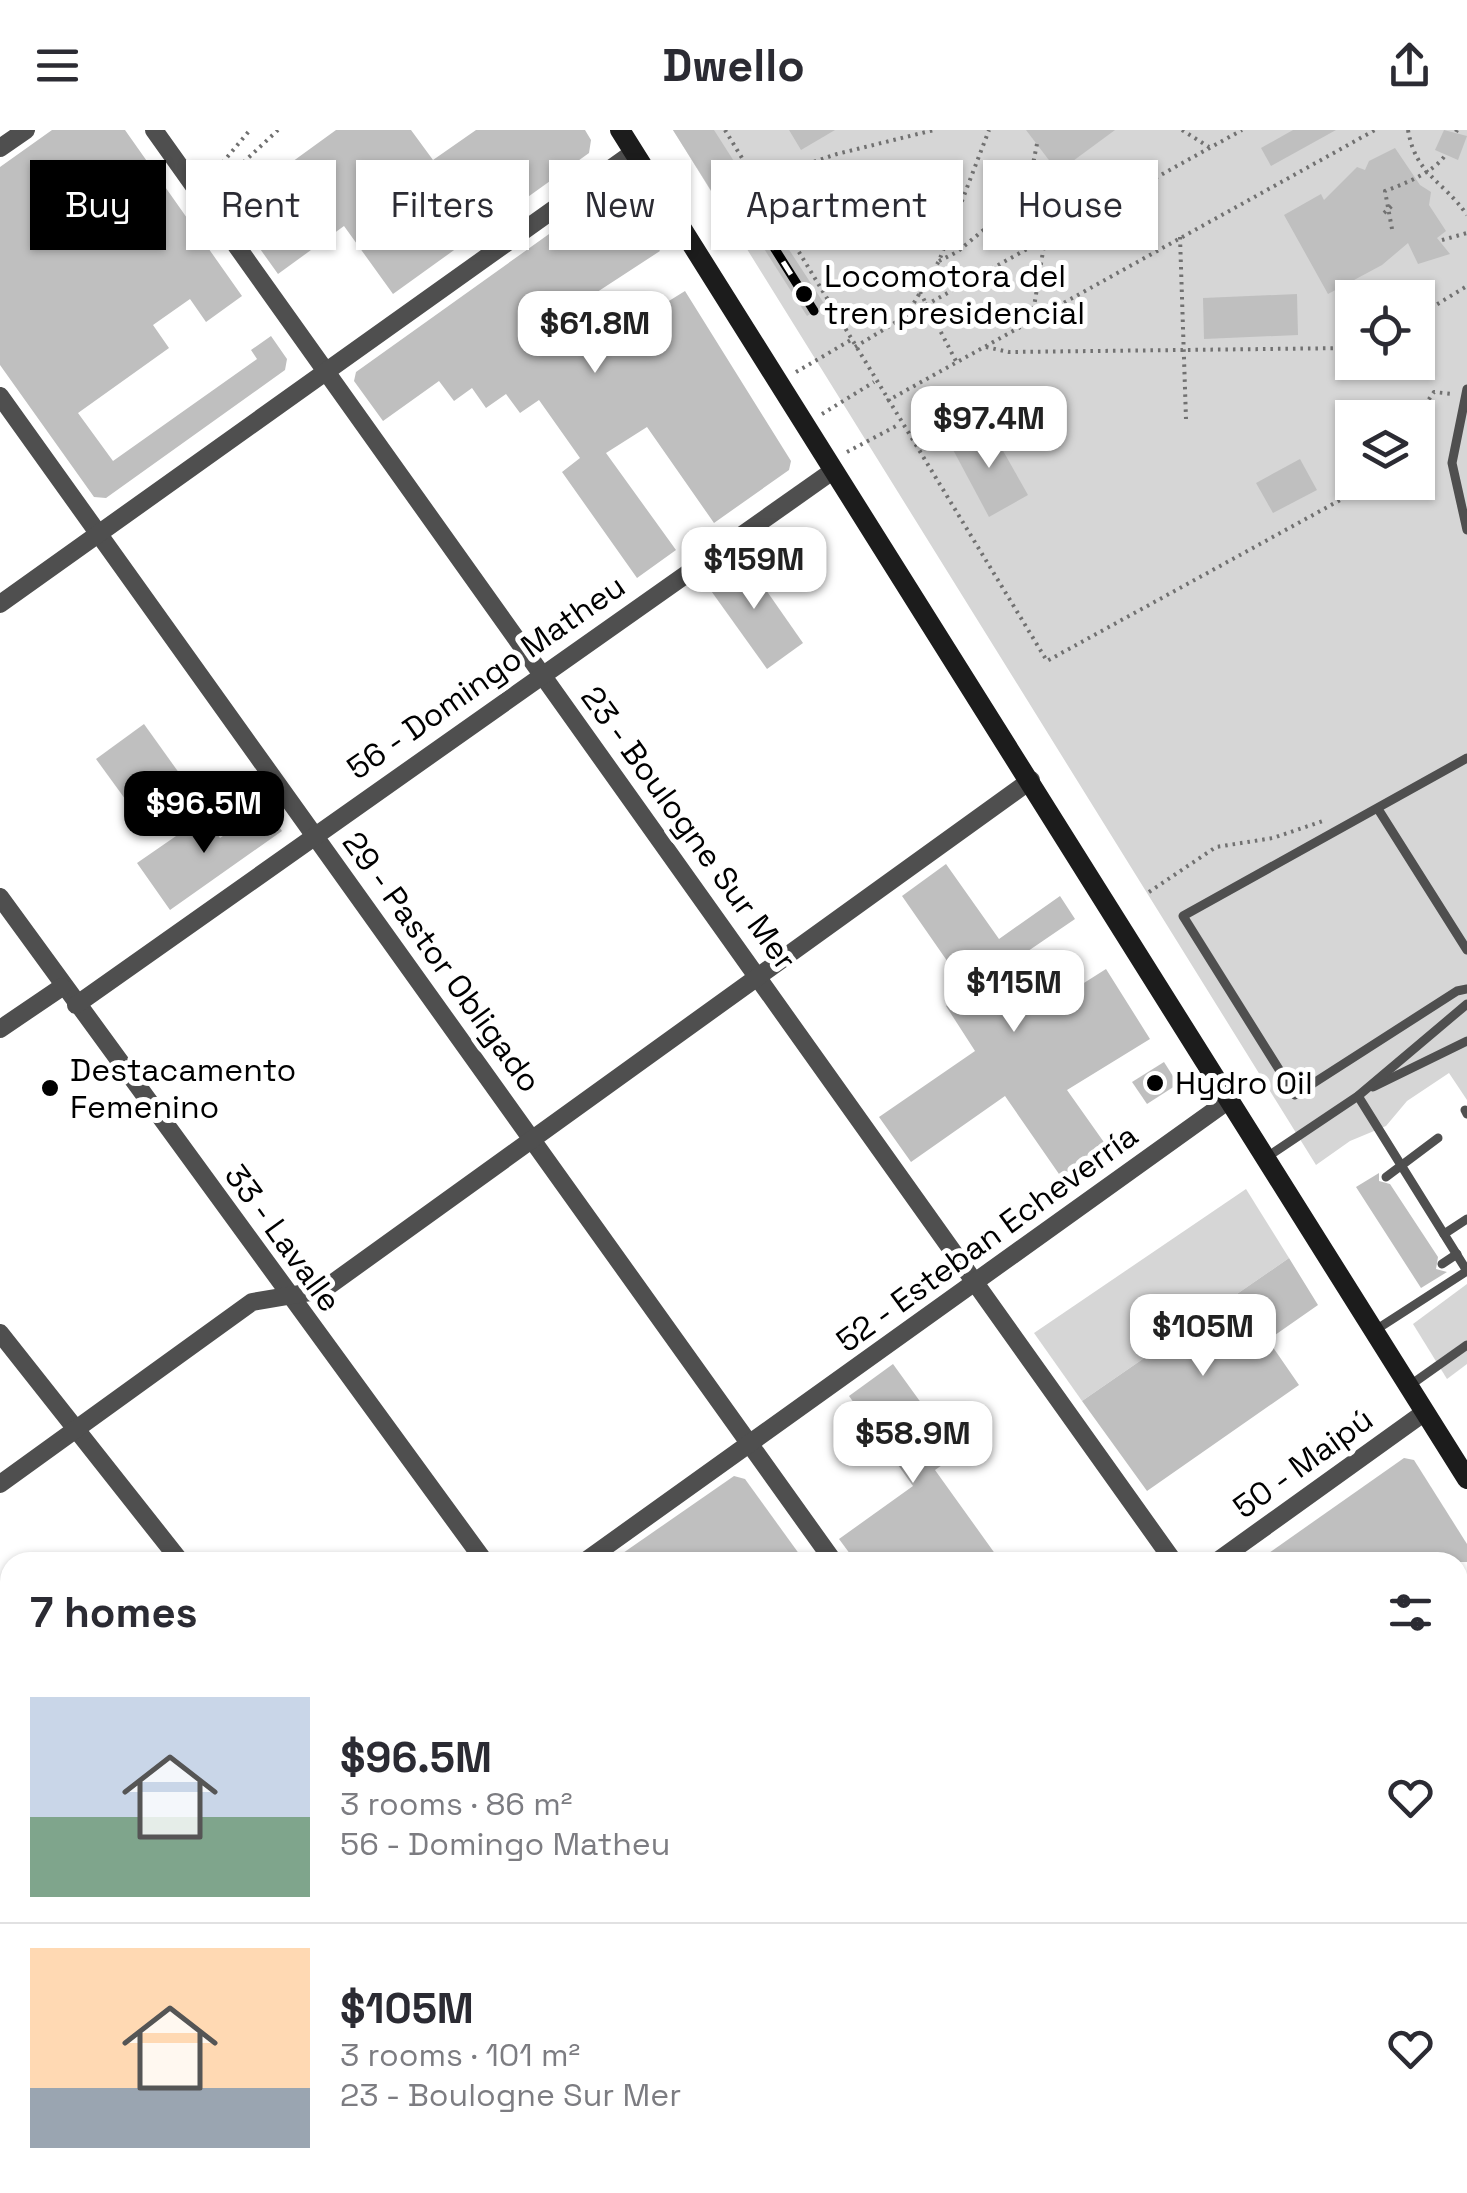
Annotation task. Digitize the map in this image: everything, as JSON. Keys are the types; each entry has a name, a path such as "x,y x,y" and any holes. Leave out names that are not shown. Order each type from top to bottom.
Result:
{"main road":[{"path":"620,130 1467,1478"}],"street":[{"path":"0,148 26,130"},
{"name":"23 - Boulogne Sur Mer","path":"154,130 186,173"},
{"path":"0,604 634,152"},
{"name":"23 - Boulogne Sur Mer","path":"241,250 1167,1552"},
{"name":"29 - Pastor Obligado","path":"0,396 827,1552"},
{"name":"56 - Domingo Matheu","path":"76,1005 832,465"},
{"path":"0,1484 252,1302 323,1290 760,979 1031,780"},
{"name":"33 - Lavalle","path":"0,898 478,1552"},
{"path":"0,1028 62,987"},
{"name":"52 - Esteban Echeverría","path":"598,1552 752,1446 1229,1100"},
{"path":"0,1334 173,1552"},
{"name":"50 - Maipú","path":"1230,1552 1426,1412"}],"lane":[{"path":"1466,392 1452,464 1467,530"},
{"path":"1467,758 1183,916 1295,1095 1457,991 1467,990"},
{"path":"1378,809 1467,950"},
{"path":"1266,1158 1358,1096 1467,1004"},
{"path":"1358,1096 1467,1041"},
{"path":"1358,1096 1467,1271 1374,1331"},
{"path":"1386,1177 1438,1138"},
{"path":"1444,1234 1467,1219"},
{"path":"1442,1264 1456,1254"},
{"path":"1409,1386 1467,1345"}],"path":[{"path":"228,160 250,130"},
{"path":"243,160 278,130"},
{"path":"725,130 743,160"},
{"path":"820,160 934,130"},
{"path":"906,316 939,261 988,130"},
{"path":"1182,130 1210,147"},
{"path":"1158,176 1242,130"},
{"path":"887,400 1375,130"},
{"path":"1408,130 1415,158 1426,176 1453,195 1467,215"},
{"path":"1034,160 1037,144"},
{"path":"1377,190 1385,191 1410,177 1426,176 1446,154"},
{"path":"1385,191 1392,228"},
{"path":"1387,211 1396,203"},
{"path":"939,261 983,231"},
{"path":"1442,240 1467,232"},
{"path":"1180,238 1186,420"},
{"path":"797,250 1047,661 1340,500"},
{"path":"856,346 1025,250"},
{"path":"1015,330 1034,307 1043,250"},
{"path":"1435,306 1467,286"},
{"path":"920,292 957,362"},
{"path":"779,382 851,340"},
{"path":"986,346 1009,352 1335,348"},
{"path":"805,424 875,381"},
{"path":"1428,400 1434,392 1466,392"},
{"path":"832,465 901,424"},
{"path":"1149,892 1216,847 1273,838 1328,819"}],"shaded area":[{"path":"673,130 1467,130 1467,1100 1449,1073 1407,1101 1386,1126 1350,1141 1316,1165 748,250 963,250 963,160 711,160 711,191"},
{"path":"1246,1189 1289,1258 1082,1401 1034,1333"},
{"path":"1467,1284 1467,1364 1447,1379 1413,1324"}],"building":[{"path":"52,130 125,130 146,160 30,160 30,250 166,250 166,188 186,217 186,250 210,250 242,296 206,322 190,299 153,325 169,348 78,413 113,461 257,359 251,350 271,336 287,359 285,370 106,498 94,497 0,365 0,167"},
{"path":"336,130 411,130 433,160 356,160 356,243 344,226 336,232 336,160 295,160"},
{"path":"476,130 585,130 591,140 589,153 579,160 549,160 549,182 529,196 529,160 433,160"},
{"path":"673,130 714,130 733,160 711,160 711,190"},
{"path":"789,130 835,130 801,150"},
{"path":"1026,130 1115,130 1074,160 1049,160"},
{"path":"1293,130 1336,130 1271,166 1261,148"},
{"path":"1444,130 1467,136 1458,160 1435,150"},
{"path":"1395,148 1420,185 1431,192 1429,205 1446,231 1437,238 1450,254 1418,264 1408,243 1382,265 1354,280 1335,280 1335,290 1328,294 1284,215 1321,194 1324,200 1357,167 1365,170 1369,161"},
{"path":"549,234 549,250 659,250 565,313 590,350 685,291 791,461 789,470 714,523 647,427 606,453 676,550 637,578 562,472 580,458 539,400 520,413 506,394 486,408 472,388 454,401 439,381 383,421 354,381 356,372"},
{"path":"261,250 311,250 278,274"},
{"path":"361,250 454,250 393,294"},
{"path":"765,250 789,250 825,305 807,316"},
{"path":"1297,294 1298,335 1204,339 1203,298"},
{"path":"989,426 1028,495 989,517 951,446"},
{"path":"1300,459 1317,490 1273,513 1256,483"},
{"path":"741,554 803,643 767,669 704,581"},
{"path":"144,724 192,791 144,825 96,759"},
{"path":"265,807 282,831 170,910 137,863 205,816 220,838"},
{"path":"946,864 999,939 1060,896 1075,919 1015,960 1046,1007 1106,969 1150,1039 1067,1090 1113,1155 1068,1187 1005,1096 911,1162 879,1117 975,1051 946,1006 968,991 902,896"},
{"name":"Hydro Oil","path":"1164,1062 1178,1084 1147,1104 1132,1082"},
{"path":"1379,1173 1379,1181 1390,1184 1438,1257 1436,1269 1447,1272 1421,1288 1356,1187"},
{"path":"1289,1258 1318,1305 1268,1340 1299,1385 1147,1491 1082,1401"},
{"path":"893,1364 958,1454 935,1470 994,1552 849,1552 839,1539 913,1486 849,1396"},
{"path":"1404,1458 1414,1460 1467,1544 1467,1552 1270,1552"},
{"path":"734,1476 745,1479 798,1552 624,1552"}],"railway":[{"path":"776,250 814,311"}],"place":[{"name":"Locomotora del tren presidencial","path":"804,294"},
{"name":"Hydro Oil","path":"1155,1083"},
{"name":"Destacamento Femenino","path":"50,1088"}]}
